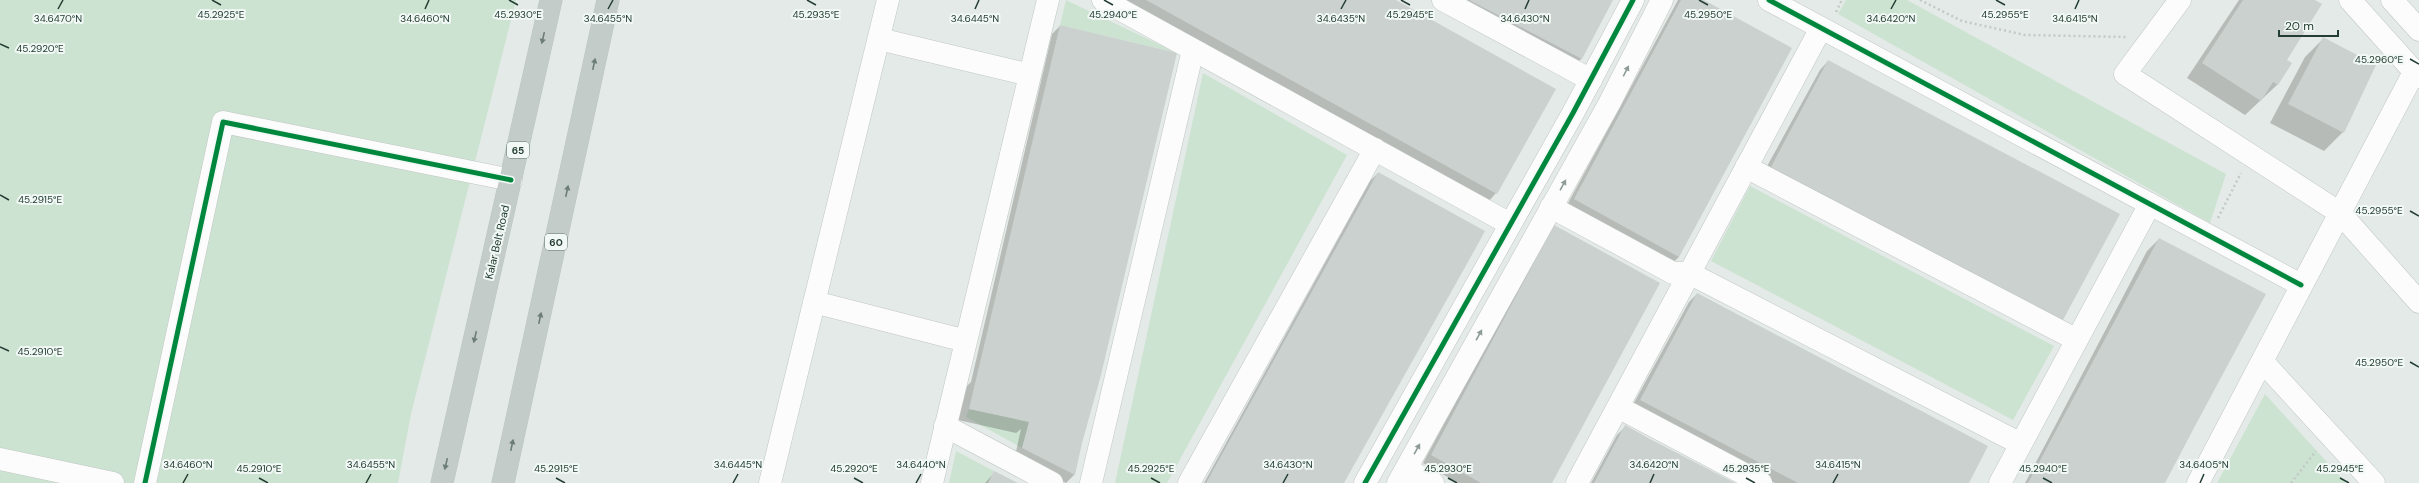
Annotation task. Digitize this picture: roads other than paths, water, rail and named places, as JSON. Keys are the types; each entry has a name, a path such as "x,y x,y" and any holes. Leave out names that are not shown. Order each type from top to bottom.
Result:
{"highway":[{"name":"Kalar Belt Road","path":"442,483 552,0"},
{"name":"60","path":"503,483 608,0"}],"street":[{"path":"770,483 888,0"},
{"path":"932,483 1048,0"},
{"path":"1103,0 1510,224"},
{"path":"1443,0 1591,80"},
{"path":"1366,483 1591,80 1633,0"},
{"path":"1433,483 1402,476 1609,104 1662,0"},
{"path":"1769,0 2301,285"},
{"path":"2180,0 2126,74 2340,213 2419,302"},
{"path":"2198,483 2301,285 2416,75 2350,0"},
{"path":"2392,0 2419,30"},
{"path":"1576,483 1821,28"},
{"path":"878,39 1030,75"},
{"path":"1091,483 1193,50"},
{"path":"145,483 223,122 511,180"},
{"path":"1189,483 1375,149"},
{"path":"1746,167 2077,340"},
{"path":"2000,483 2150,204"},
{"path":"1551,207 1672,273 1689,273 2021,444"},
{"path":"814,302 966,340"},
{"path":"2262,361 2374,483"},
{"path":"1618,406 1761,483"},
{"path":"945,426 1052,483"},
{"path":"0,459 113,483"}]}
